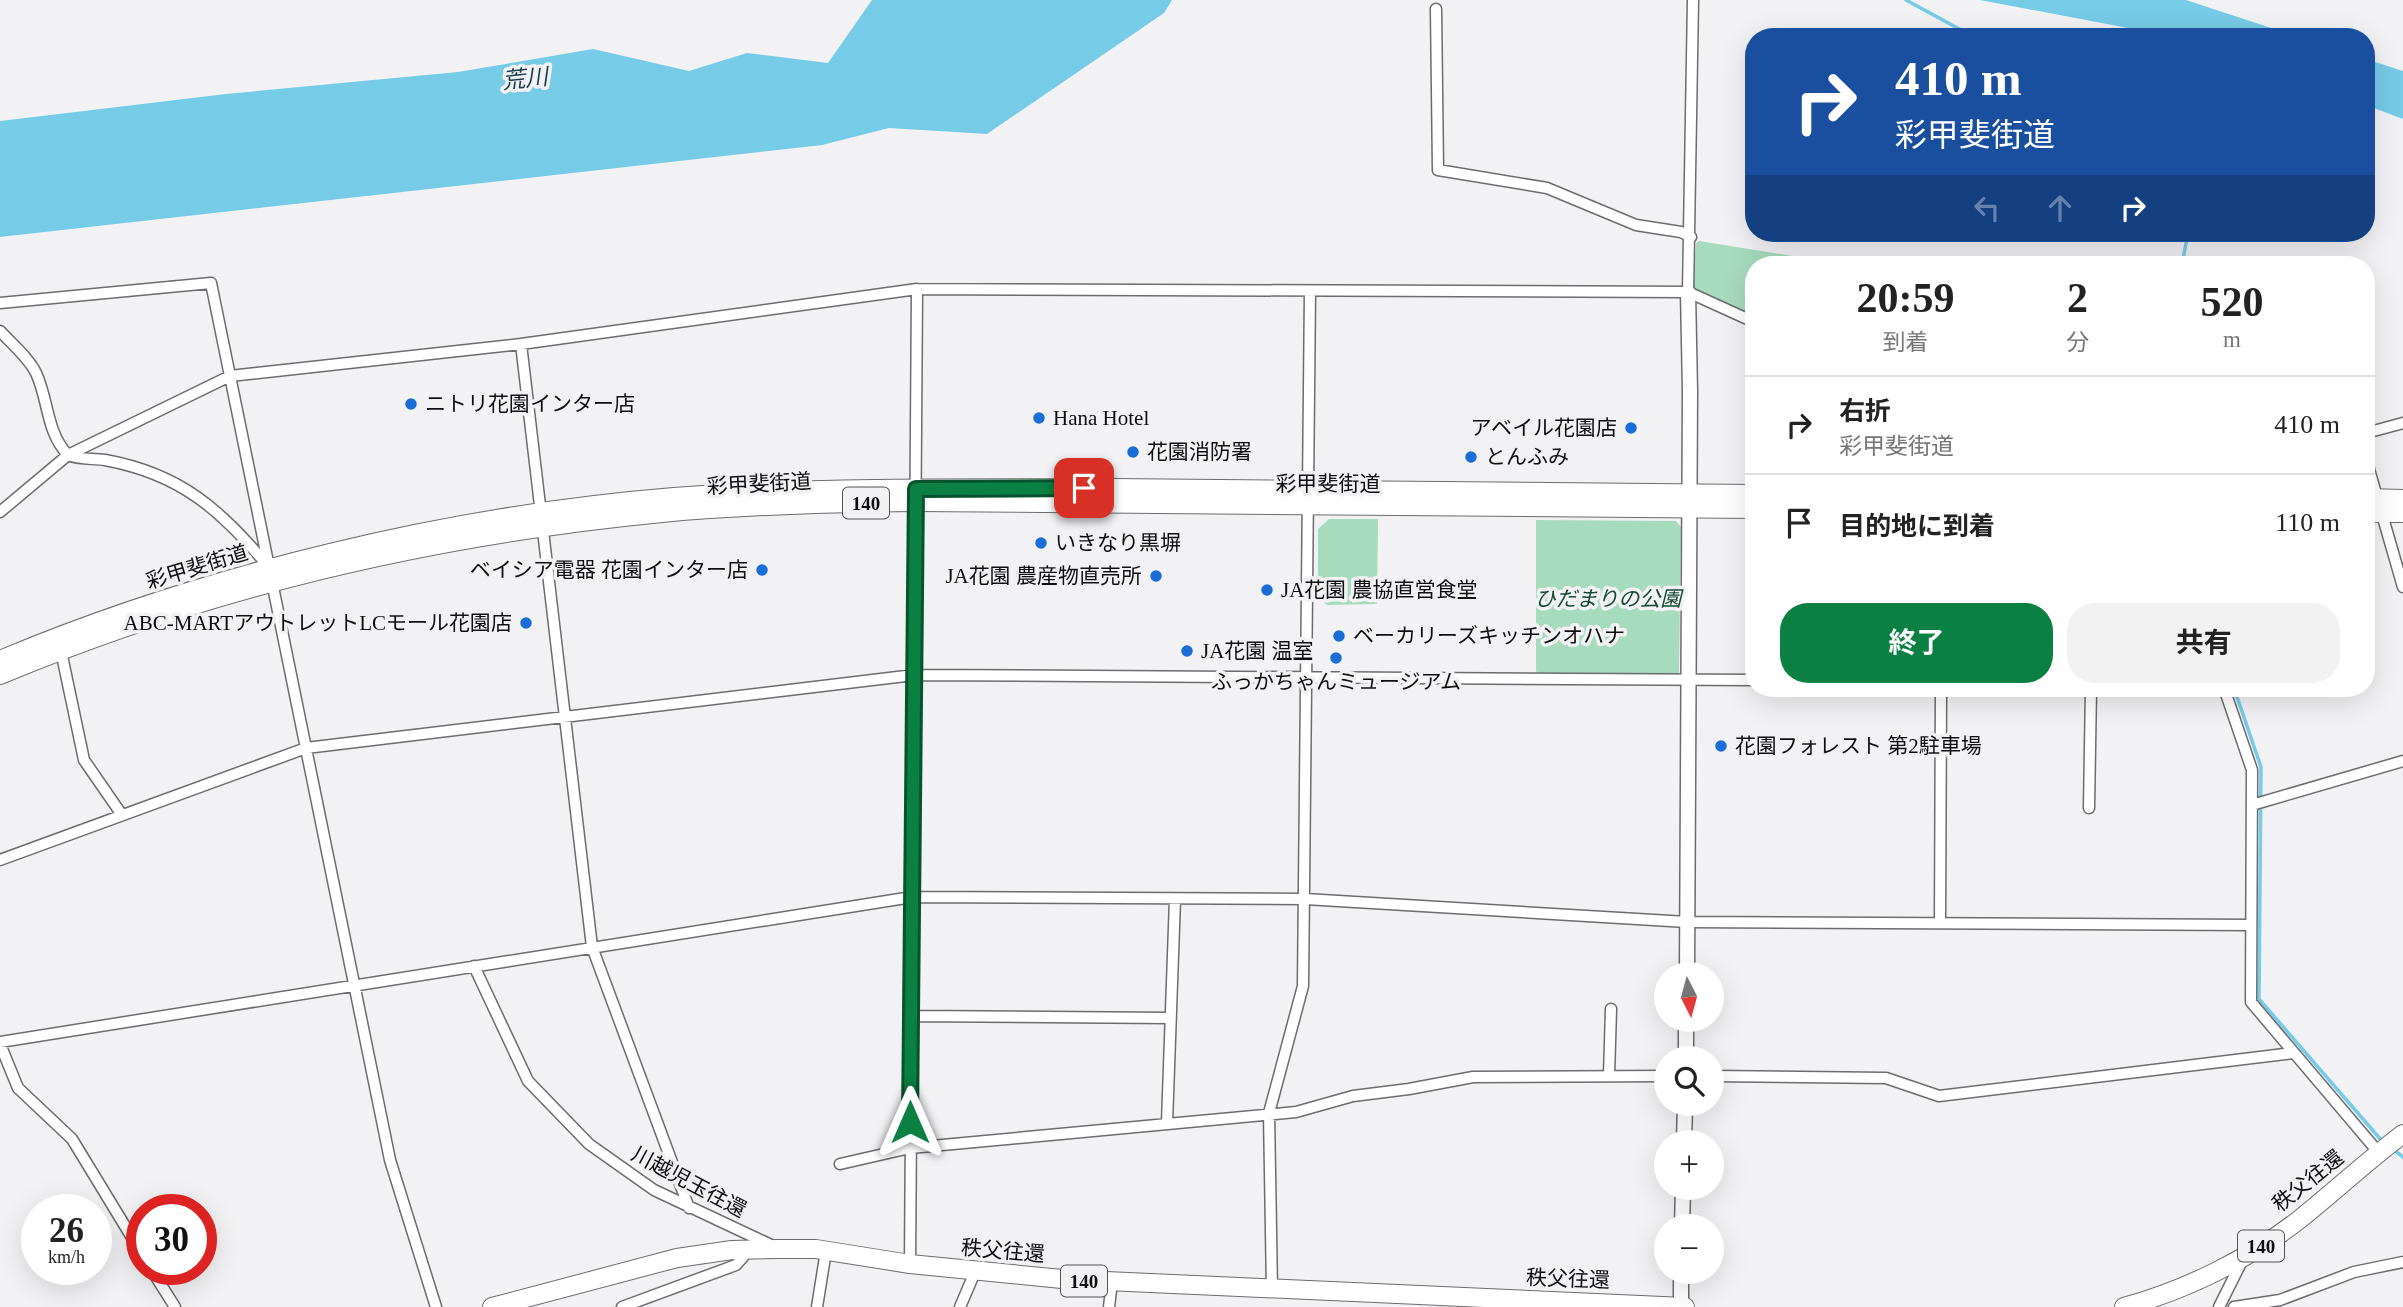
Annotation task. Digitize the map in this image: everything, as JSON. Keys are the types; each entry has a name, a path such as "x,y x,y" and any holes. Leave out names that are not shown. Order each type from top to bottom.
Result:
{"highway":[{"name":"彩甲斐街道","path":"0,660 108,618 272,575 372,558 541,521 916,495 1308,488 1690,501 1745,508"},
{"name":"彩甲斐街道","path":"916,495 1307,507 1690,501 1745,495"},
{"path":"2375,506 2403,499"},
{"path":"2375,506 2403,513"},
{"name":"彩甲斐街道","path":"0,675 272,575"},
{"name":"秩父往還","path":"2124,1307 2195,1281 2244,1257 2298,1221 2399,1138"},
{"name":"秩父往還","path":"492,1307 677,1258 750,1249 778,1249 826,1251 975,1272 1112,1282 1682,1307"}],"street":[{"path":"1687,962 1690,501 1688,292 1693,0"},
{"path":"1437,9 1437,170 1548,188 1636,225 1682,232 1691,237"},
{"path":"0,303 211,283 390,1160 436,1307"},
{"path":"0,512 68,455 230,376 521,345 917,289 1688,292 1745,318"},
{"path":"910,1264 917,289"},
{"path":"1272,1289 1269,1113 1303,986 1310,291"},
{"path":"0,331 35,371 46,398 51,429 68,455 104,460 160,475 189,489 225,519 272,575"},
{"path":"521,345 592,947 689,1208"},
{"path":"2375,431 2403,423"},
{"path":"2375,511 2403,587"},
{"path":"61,651 84,760 122,815"},
{"path":"0,860 306,748 914,675 1745,680"},
{"path":"1940,923 1941,697"},
{"path":"2089,808 2091,697"},
{"path":"2227,697 2252,771 2251,1002 2379,1153"},
{"path":"2252,805 2403,761"},
{"path":"126,1228 72,1139 18,1088 0,1043 912,897 1305,900 1687,922 2251,926"},
{"path":"1167,1123 1175,899"},
{"path":"2251,961 2263,958"},
{"name":"川越児玉往還","path":"474,966 528,1081 589,1144 620,1169 689,1208 778,1249"},
{"path":"1609,1076 1611,1009"},
{"path":"911,1016 1170,1018"},
{"path":"1724,1076 1886,1078 1939,1096 2293,1053"},
{"path":"840,1164 910,1148 1296,1112 1353,1096 1473,1077 1654,1076"},
{"path":"622,1307 736,1265 750,1249"},
{"path":"817,1307 826,1251"},
{"path":"2221,1307 2244,1257"},
{"path":"2234,1307 2280,1300 2354,1272 2403,1262"},
{"path":"960,1307 975,1272"},
{"path":"1109,1307 1112,1282"},
{"path":"1681,1284 1682,1307"},
{"path":"161,1285 175,1307"}],"green space":[{"path":"1699,241 1793,256 1745,256 1745,313 1693,287 1696,243"},
{"path":"1329,519 1378,519 1377,604 1327,605 1318,596 1318,529"},
{"name":"ひだまりの公園","path":"1536,520 1676,521 1681,527 1679,673 1675,676 1539,675 1536,671"}],"water":[{"name":"荒川","path":"872,0 1172,0 1164,13 987,134 889,128 822,145 0,237 0,121 226,94 458,72 593,49 689,71 747,53 828,63"},
{"path":"1980,0 2186,0 2272,28 2128,28"},
{"path":"2375,62 2403,71 2403,119 2375,108"}],"waterway":[{"path":"1906,0 1957,28"},
{"path":"2184,256 2186,242"},
{"path":"2237,697 2261,767 2259,999 2382,1141"},
{"path":"2394,1150 2403,1157"}],"place":[{"name":"ニトリ花園インター店","path":"411,404"},
{"name":"Hana Hotel","path":"1039,418"},
{"name":"アベイル花園店","path":"1631,428"},
{"name":"花園消防署","path":"1133,452"},
{"name":"とんふみ","path":"1471,457"},
{"name":"いきなり黒塀","path":"1041,543"},
{"name":"ベイシア電器 花園インター店","path":"762,570"},
{"name":"JA花園 農産物直売所","path":"1156,576"},
{"name":"JA花園 農協直営食堂","path":"1267,590"},
{"name":"ABC-MARTアウトレットLCモール花園店","path":"526,623"},
{"name":"ベーカリーズキッチンオハナ","path":"1339,636"},
{"name":"JA花園 温室","path":"1187,651"},
{"name":"ふっかちゃんミュージアム","path":"1336,658"},
{"name":"花園フォレスト 第2駐車場","path":"1721,746"}],"route":[{"path":"910,1122 916,489 1084,488"}]}
